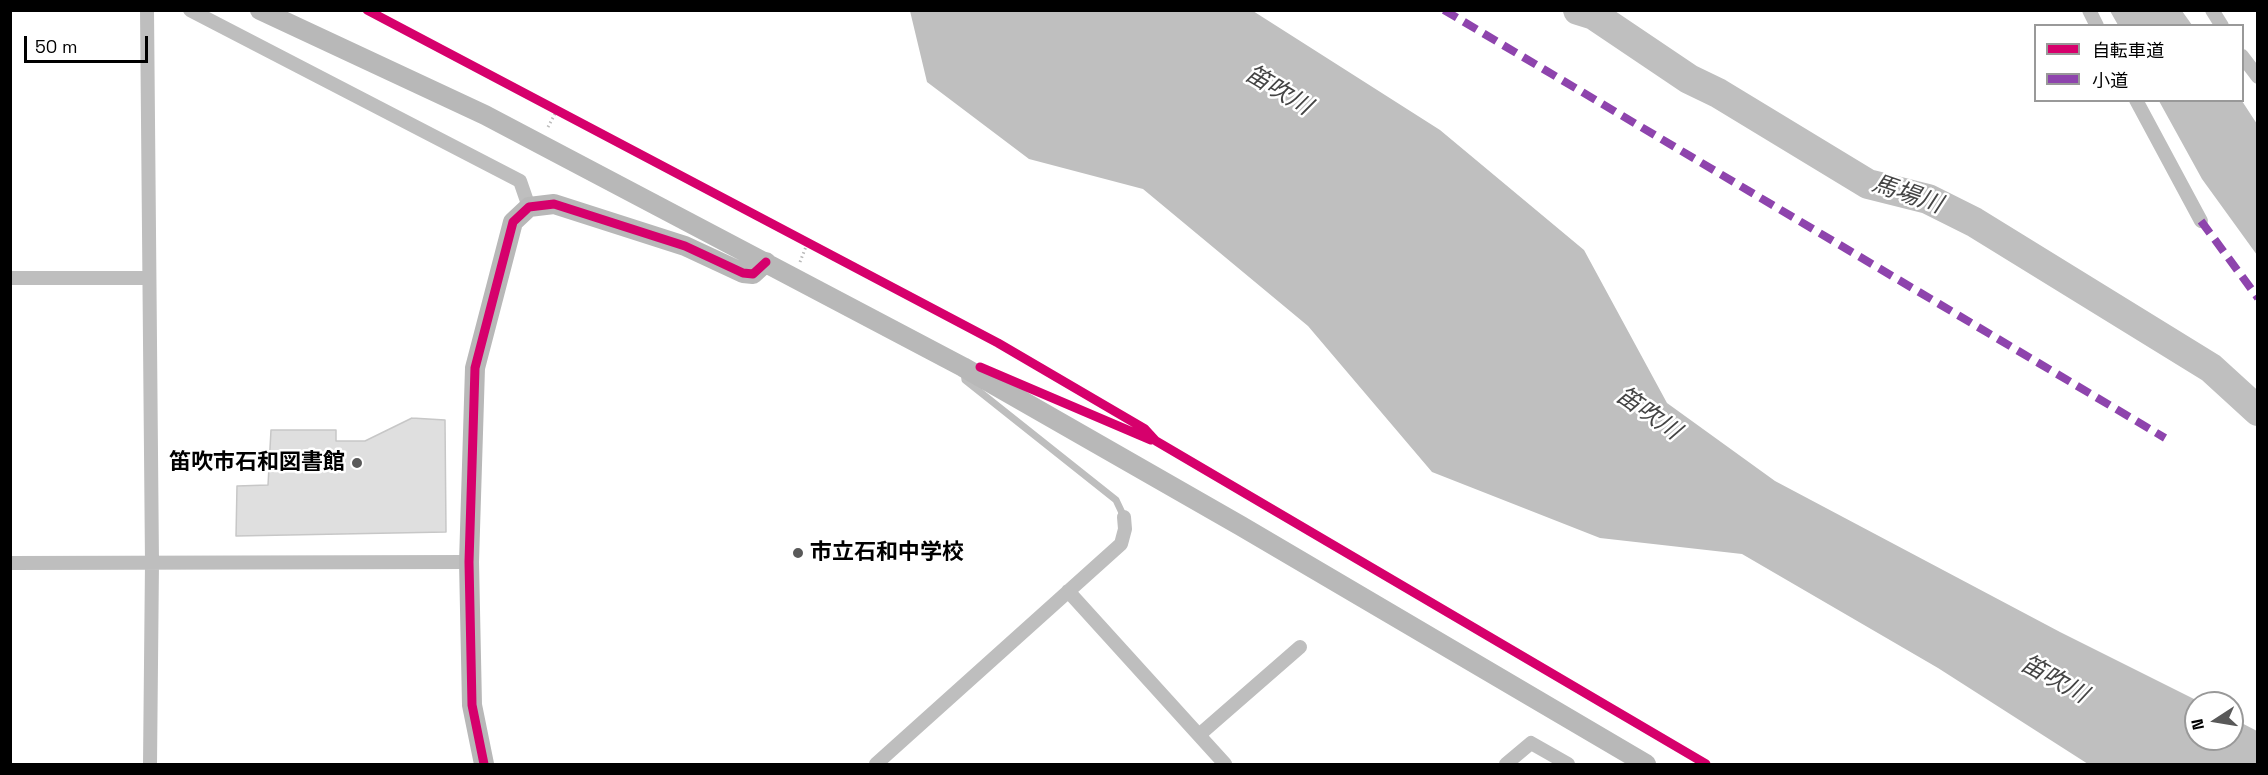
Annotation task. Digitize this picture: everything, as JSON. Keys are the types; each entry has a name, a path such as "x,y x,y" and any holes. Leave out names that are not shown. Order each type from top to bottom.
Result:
{"main road":[{"path":"260,10 485,115 963,367 1241,526 1646,765"},
{"path":"484,765 472,705 470,562 475,368 513,222 529,207 554,204 685,246 743,273 753,274 766,262"}],"street":[{"path":"147,10 152,563 150,765"},
{"path":"190,10 520,181 529,207"},
{"path":"2089,10 2096,24"},
{"path":"2212,10 2221,24"},
{"path":"2244,58 2258,76"},
{"path":"2137,102 2201,221"},
{"path":"10,278 148,278"},
{"path":"876,765 1121,544 1125,529 1124,517"},
{"path":"10,562 470,562"},
{"path":"1068,591 1226,765"},
{"path":"1199,735 1300,647"},
{"path":"1506,765 1531,743 1568,765"}],"lane":[{"path":"963,367 965,380 1116,500 1124,517"}],"path":[{"path":"546,130 554,109 567,116"},
{"path":"797,239 818,250"},
{"path":"798,267 807,244"}],"water":[{"name":"笛吹川","path":"910,11 1253,11 1440,130 1584,250 1667,403 1775,481 2060,632 2184,694 2184,751 2244,751 2244,724 2257,731 2257,764 2088,764 1938,668 1742,554 1600,538 1432,472 1308,326 1143,189 1029,159 927,82"},
{"path":"2110,11 2182,11 2191,24 2117,24"},
{"path":"2160,102 2243,102 2257,124 2257,255 2202,179"}],"building":[{"name":"笛吹市石和図書館","path":"412,418 445,420 446,532 236,536 237,486 268,485 271,430 336,430 336,441 365,441"}],"waterway":[{"name":"馬場川","path":"1578,10 1594,15 1689,79 1718,93 1868,184 1928,199 1974,222 2211,368 2258,411"}],"marked path":[{"path":"1444,10 2165,438"},
{"path":"2201,221 2258,298"}],"cycle path":[{"path":"367,10 998,343 1145,429 1156,441 1706,764"},
{"path":"484,764 472,705 469,562 475,368 513,222 529,207 554,204 685,246 743,273 753,274 766,262"},
{"path":"980,367 1151,440"}],"place":[{"name":"笛吹市石和図書館","path":"357,463"},
{"name":"市立石和中学校","path":"798,553"}]}
